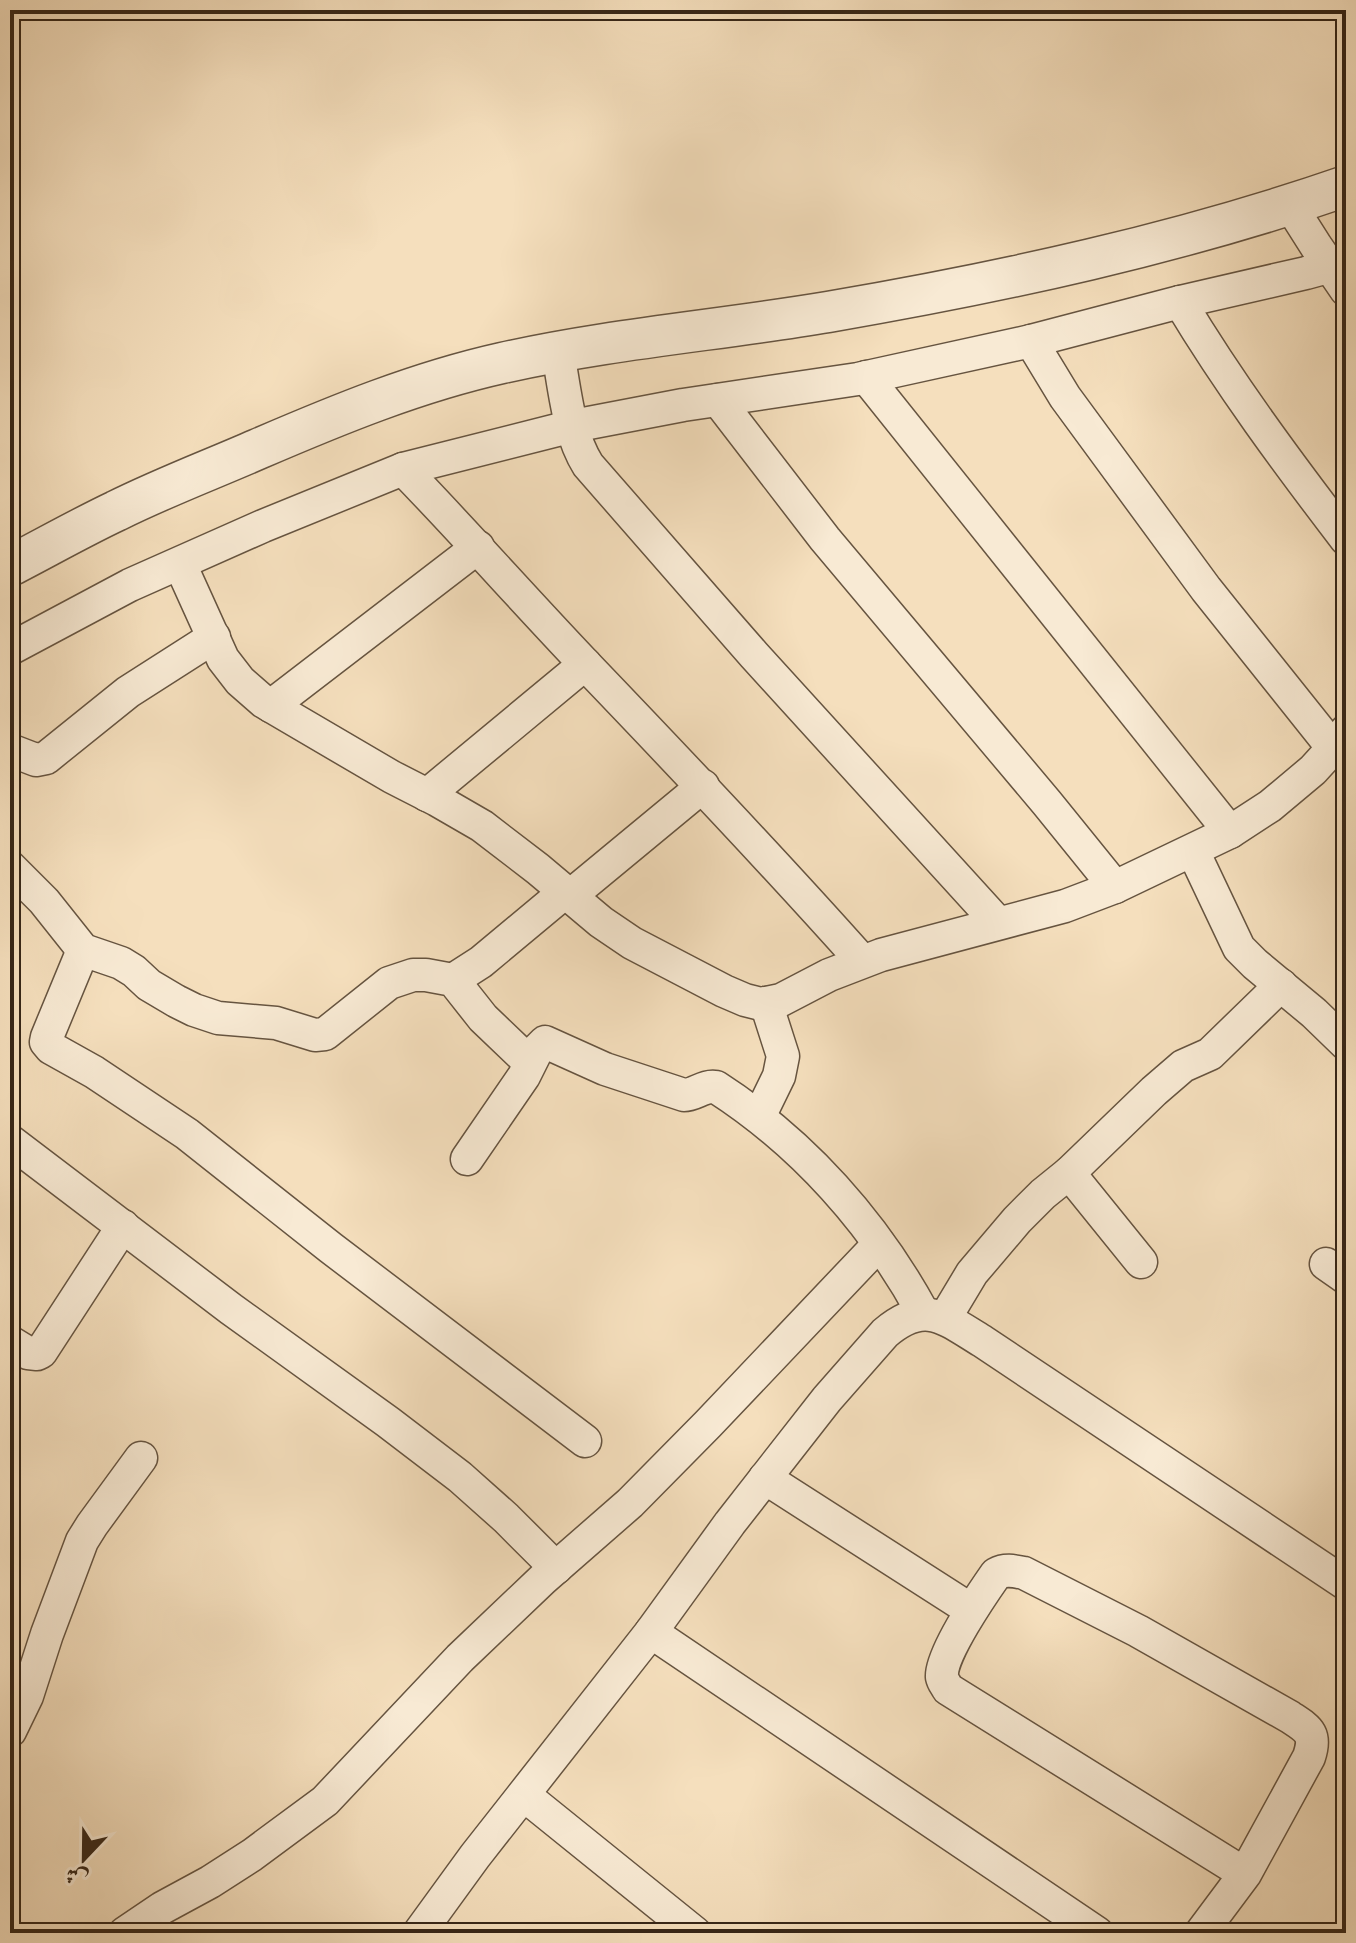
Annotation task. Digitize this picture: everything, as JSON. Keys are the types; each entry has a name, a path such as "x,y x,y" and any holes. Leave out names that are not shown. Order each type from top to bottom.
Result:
{"street":[{"path":"10,566 118,510 347,411 437,380 502,363 828,312 1077,264 1290,205 1346,186"},
{"path":"1290,205 1340,273"},
{"path":"10,649 130,585 403,469 573,426 866,377 1031,341 1306,273 1340,273"},
{"path":"1180,302 1216,362 1346,539"},
{"path":"180,564 223,659 240,681 271,706 482,826 601,922 632,943 745,1000 761,1004 781,1000 862,961 1065,906 1193,851 1270,806 1313,770 1340,740 1206,589 1065,397 1031,341"},
{"path":"558,353 573,426 588,465 754,655 998,923"},
{"path":"866,377 1230,832"},
{"path":"718,400 825,539 1115,887"},
{"path":"403,469 703,786 862,961"},
{"path":"271,706 478,547"},
{"path":"10,750 36,760 46,758 128,692 214,637"},
{"path":"427,795 585,664"},
{"path":"453,980 481,962 703,786"},
{"path":"1193,851 1239,948 1346,1044"},
{"path":"10,867 44,901 83,950 121,963 149,985 194,1010 218,1018 276,1023 315,1035 325,1034 375,993 401,978 426,975 453,980 483,1018 529,1062"},
{"path":"83,950 51,1023 46,1042 51,1048 94,1072 187,1134 585,1441"},
{"path":"419,1933 475,1856 651,1632 765,1478 827,1399 885,1333 909,1316 934,1316 1043,1194 1183,1066 1210,1054 1281,985"},
{"path":"759,1117 779,1076 783,1056 766,1003"},
{"path":"467,1159 545,1042 605,1069 684,1095 709,1086 716,1087 759,1117 823,1175 934,1316 982,1341 1346,1584"},
{"path":"10,1141 460,1477 556,1568"},
{"path":"1069,1173 1141,1262"},
{"path":"10,1342 28,1353 41,1352 123,1226"},
{"path":"125,1933 252,1855 325,1801 460,1658 630,1503 879,1244"},
{"path":"10,1731 27,1696 82,1541 141,1458"},
{"path":"765,1478 971,1610"},
{"path":"1201,1933 1245,1874 1309,1757 1312,1736 1304,1726 1138,1631 1024,1573 1010,1570 996,1574 971,1610 947,1658 942,1677 948,1689 1245,1874"},
{"path":"651,1632 1097,1933"},
{"path":"524,1795 695,1933"}]}
